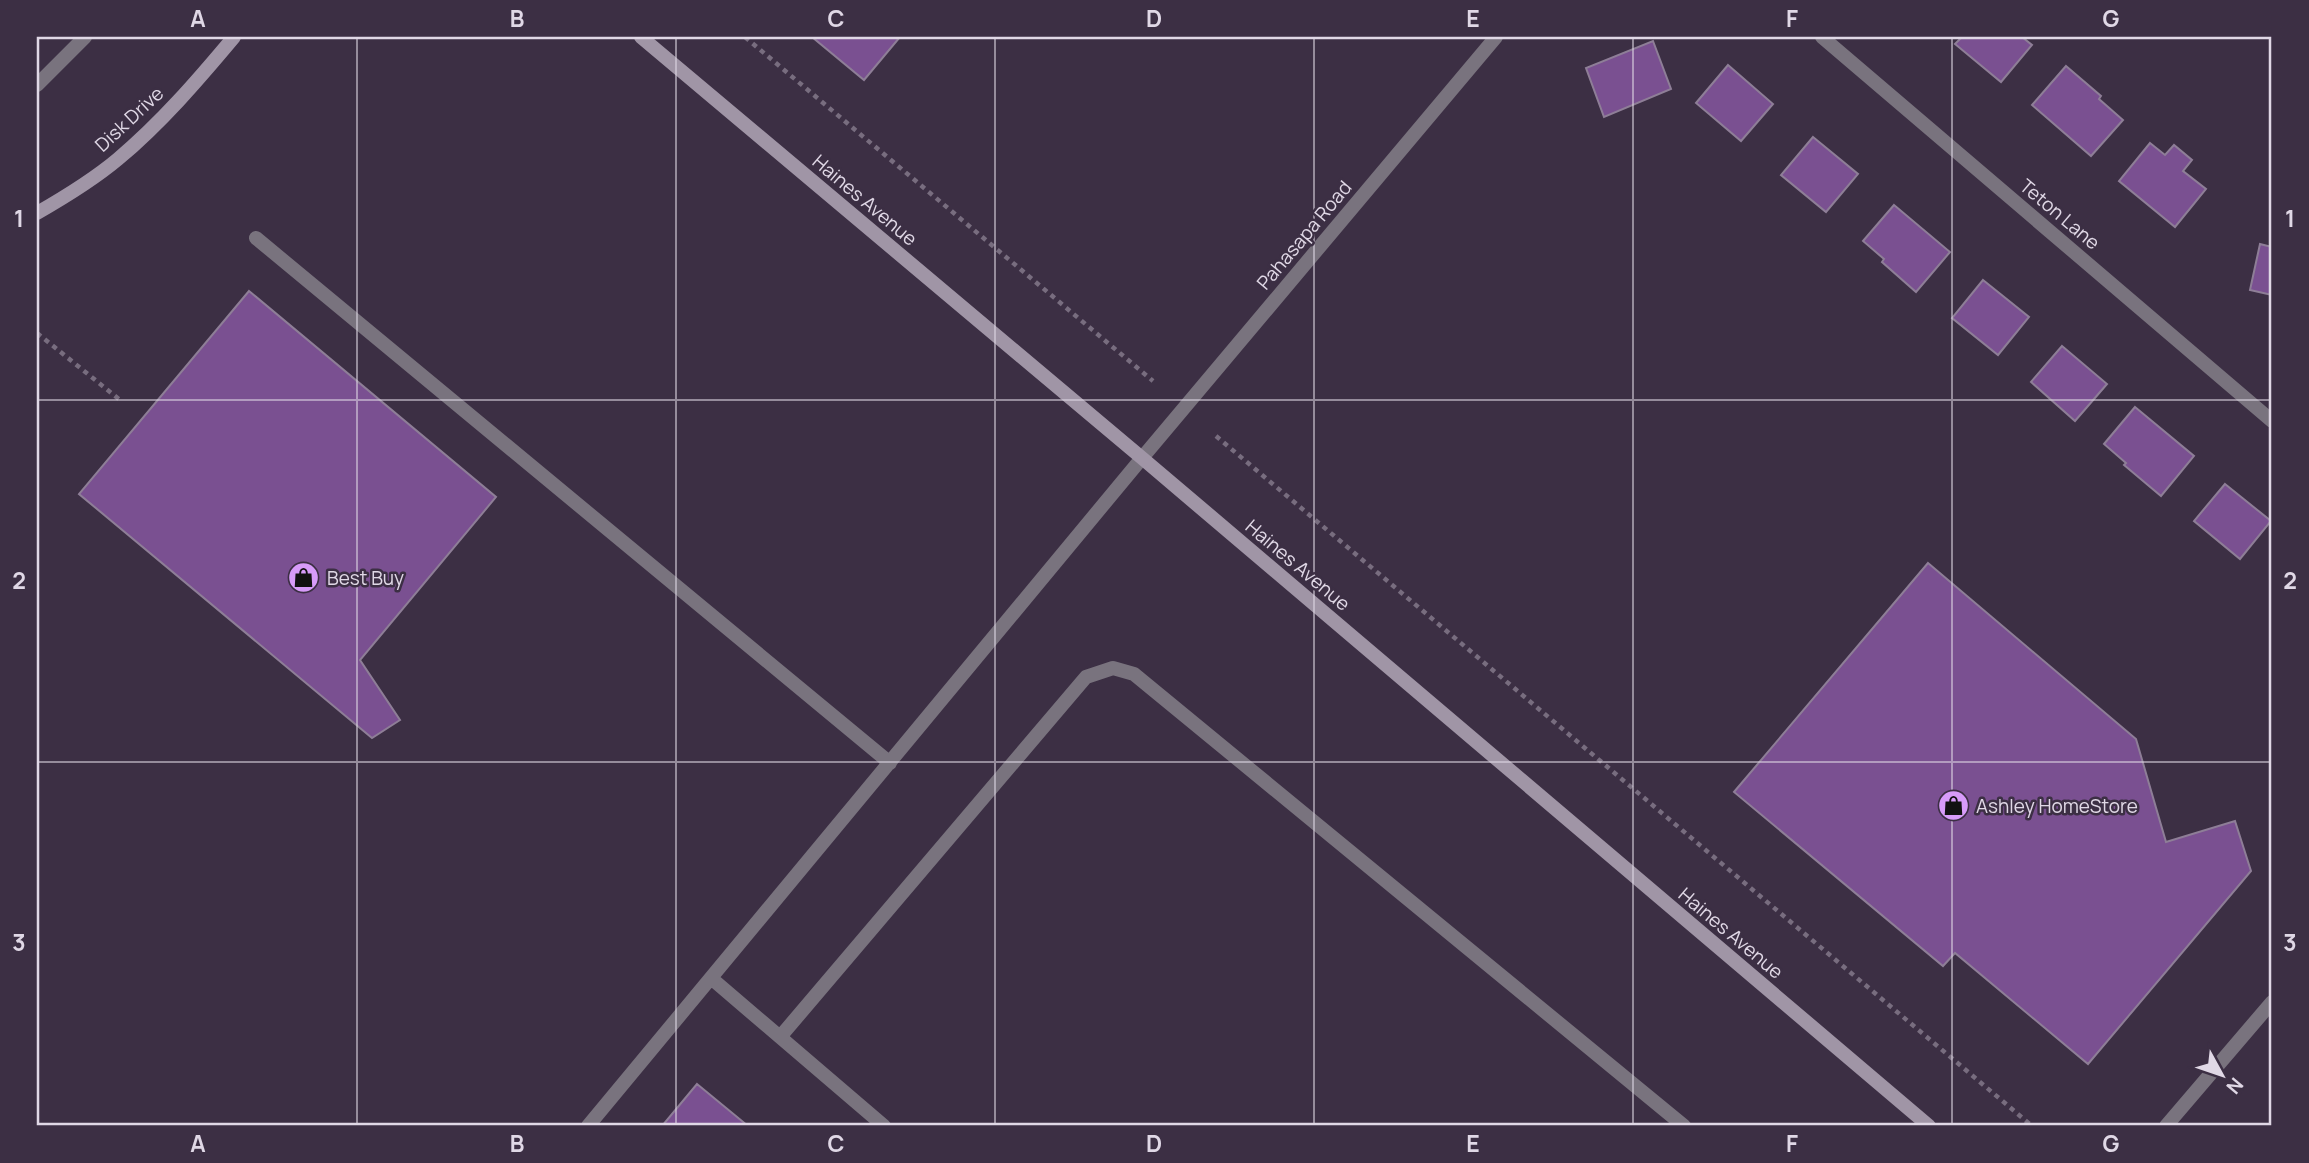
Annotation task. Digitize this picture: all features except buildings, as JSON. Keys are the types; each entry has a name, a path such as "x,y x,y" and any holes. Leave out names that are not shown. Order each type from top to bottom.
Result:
{"main road":[{"name":"Disk Drive","path":"37,213 76,191 118,159 158,121 234,37"},
{"name":"Haines Avenue","path":"641,37 1929,1126"}],"street":[{"path":"37,85 85,37"},
{"name":"Pahasapa Road","path":"588,1126 1142,458 1496,37"},
{"name":"Teton Lane","path":"1822,37 2272,421"},
{"path":"256,238 890,763"},
{"path":"780,1037 1086,677 1113,668 1134,674 1684,1126"},
{"path":"712,978 884,1126"},
{"path":"2166,1126 2272,1002"}],"path":[{"path":"745,37 1153,381"},
{"path":"37,333 120,400"},
{"path":"1216,436 2032,1126"}],"place":[{"name":"Best Buy","path":"304,578"},
{"name":"Ashley HomeStore","path":"1953,806"}]}
